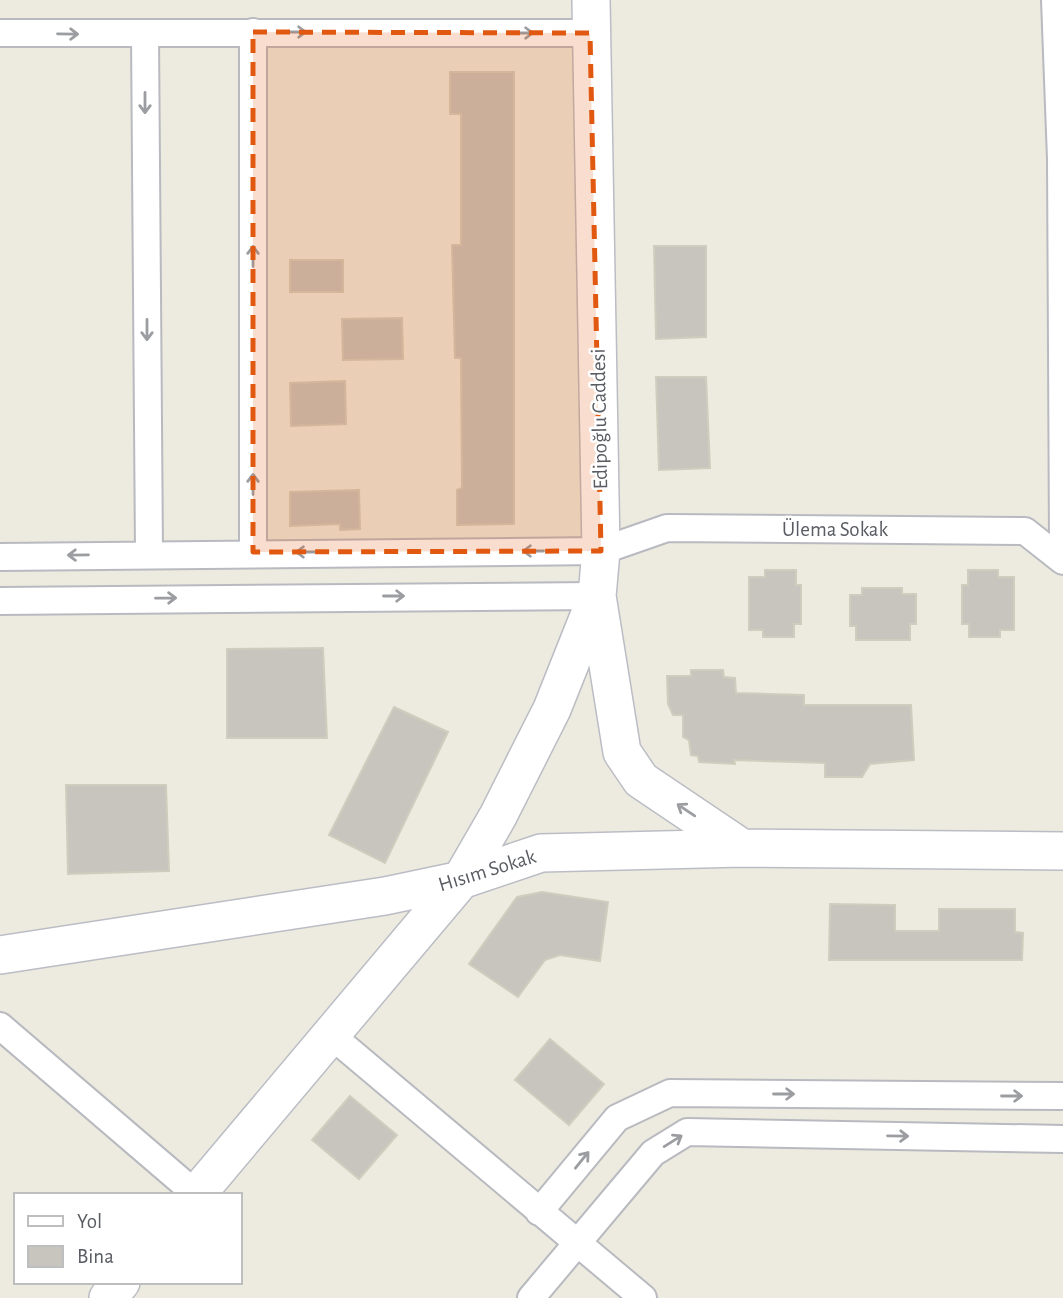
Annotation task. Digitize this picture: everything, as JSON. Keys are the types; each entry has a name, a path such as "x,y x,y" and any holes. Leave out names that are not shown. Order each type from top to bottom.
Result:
{"street":[{"path":"1055,0 1062,159 1063,545"},
{"path":"0,33 253,32 590,16"},
{"name":"Edipoğlu Caddesi","path":"198,1193 461,880 498,816 552,709 597,596 601,551 590,16"},
{"path":"253,32 253,552"},
{"path":"145,34 149,554"},
{"name":"Ülema Sokak","path":"0,557 253,552 601,551 667,528 1025,531 1063,561"},
{"path":"0,601 597,596 622,752 641,780 742,848"},
{"name":"Hısım Sokak","path":"0,955 371,899 461,880 541,853 742,848 1063,851"},
{"path":"0,1026 194,1193"},
{"path":"332,1036 643,1298"},
{"path":"539,1212 617,1118 670,1093 1063,1096"},
{"path":"531,1298 653,1153 687,1132 1063,1139"},
{"path":"108,1298 119,1284"}],"highlighted area":[{"path":"253,32 590,33 601,551 253,552"}],"building":[{"path":"450,72 514,72 514,524 457,525 457,490 462,488 461,358 455,358 452,245 461,245 461,114 450,114"},
{"path":"654,246 706,246 706,337 656,339"},
{"path":"290,260 343,260 343,292 290,292"},
{"path":"402,318 403,359 343,360 342,319"},
{"path":"656,377 706,377 710,468 659,470"},
{"path":"345,381 346,424 291,426 290,383"},
{"path":"359,490 360,529 340,530 340,524 290,526 290,492"},
{"path":"765,570 796,570 796,585 801,585 801,624 794,624 794,637 763,637 763,630 749,630 749,577 765,577"},
{"path":"968,570 998,570 998,577 1014,577 1014,630 1000,630 1000,637 969,637 969,624 962,624 962,585 968,585"},
{"path":"862,588 902,588 902,594 916,594 916,624 910,624 910,640 856,640 856,626 850,626 850,595 862,595"},
{"path":"323,648 327,738 227,738 227,649"},
{"path":"691,670 723,670 724,677 735,678 736,693 804,695 804,705 911,705 914,760 870,764 862,777 825,777 825,763 734,760 735,764 699,762 698,756 691,755 689,740 683,737 683,715 673,715 668,704 667,676 691,676"},
{"path":"394,707 448,732 385,863 329,835"},
{"path":"66,785 166,785 169,871 68,874"},
{"path":"542,892 608,902 600,961 560,955 545,960 518,997 469,964 517,897"},
{"path":"830,904 895,905 895,931 939,931 939,909 1015,909 1015,932 1023,933 1022,960 829,960"},
{"path":"550,1039 604,1084 569,1125 515,1080"},
{"path":"350,1096 397,1135 359,1179 312,1140"}]}
